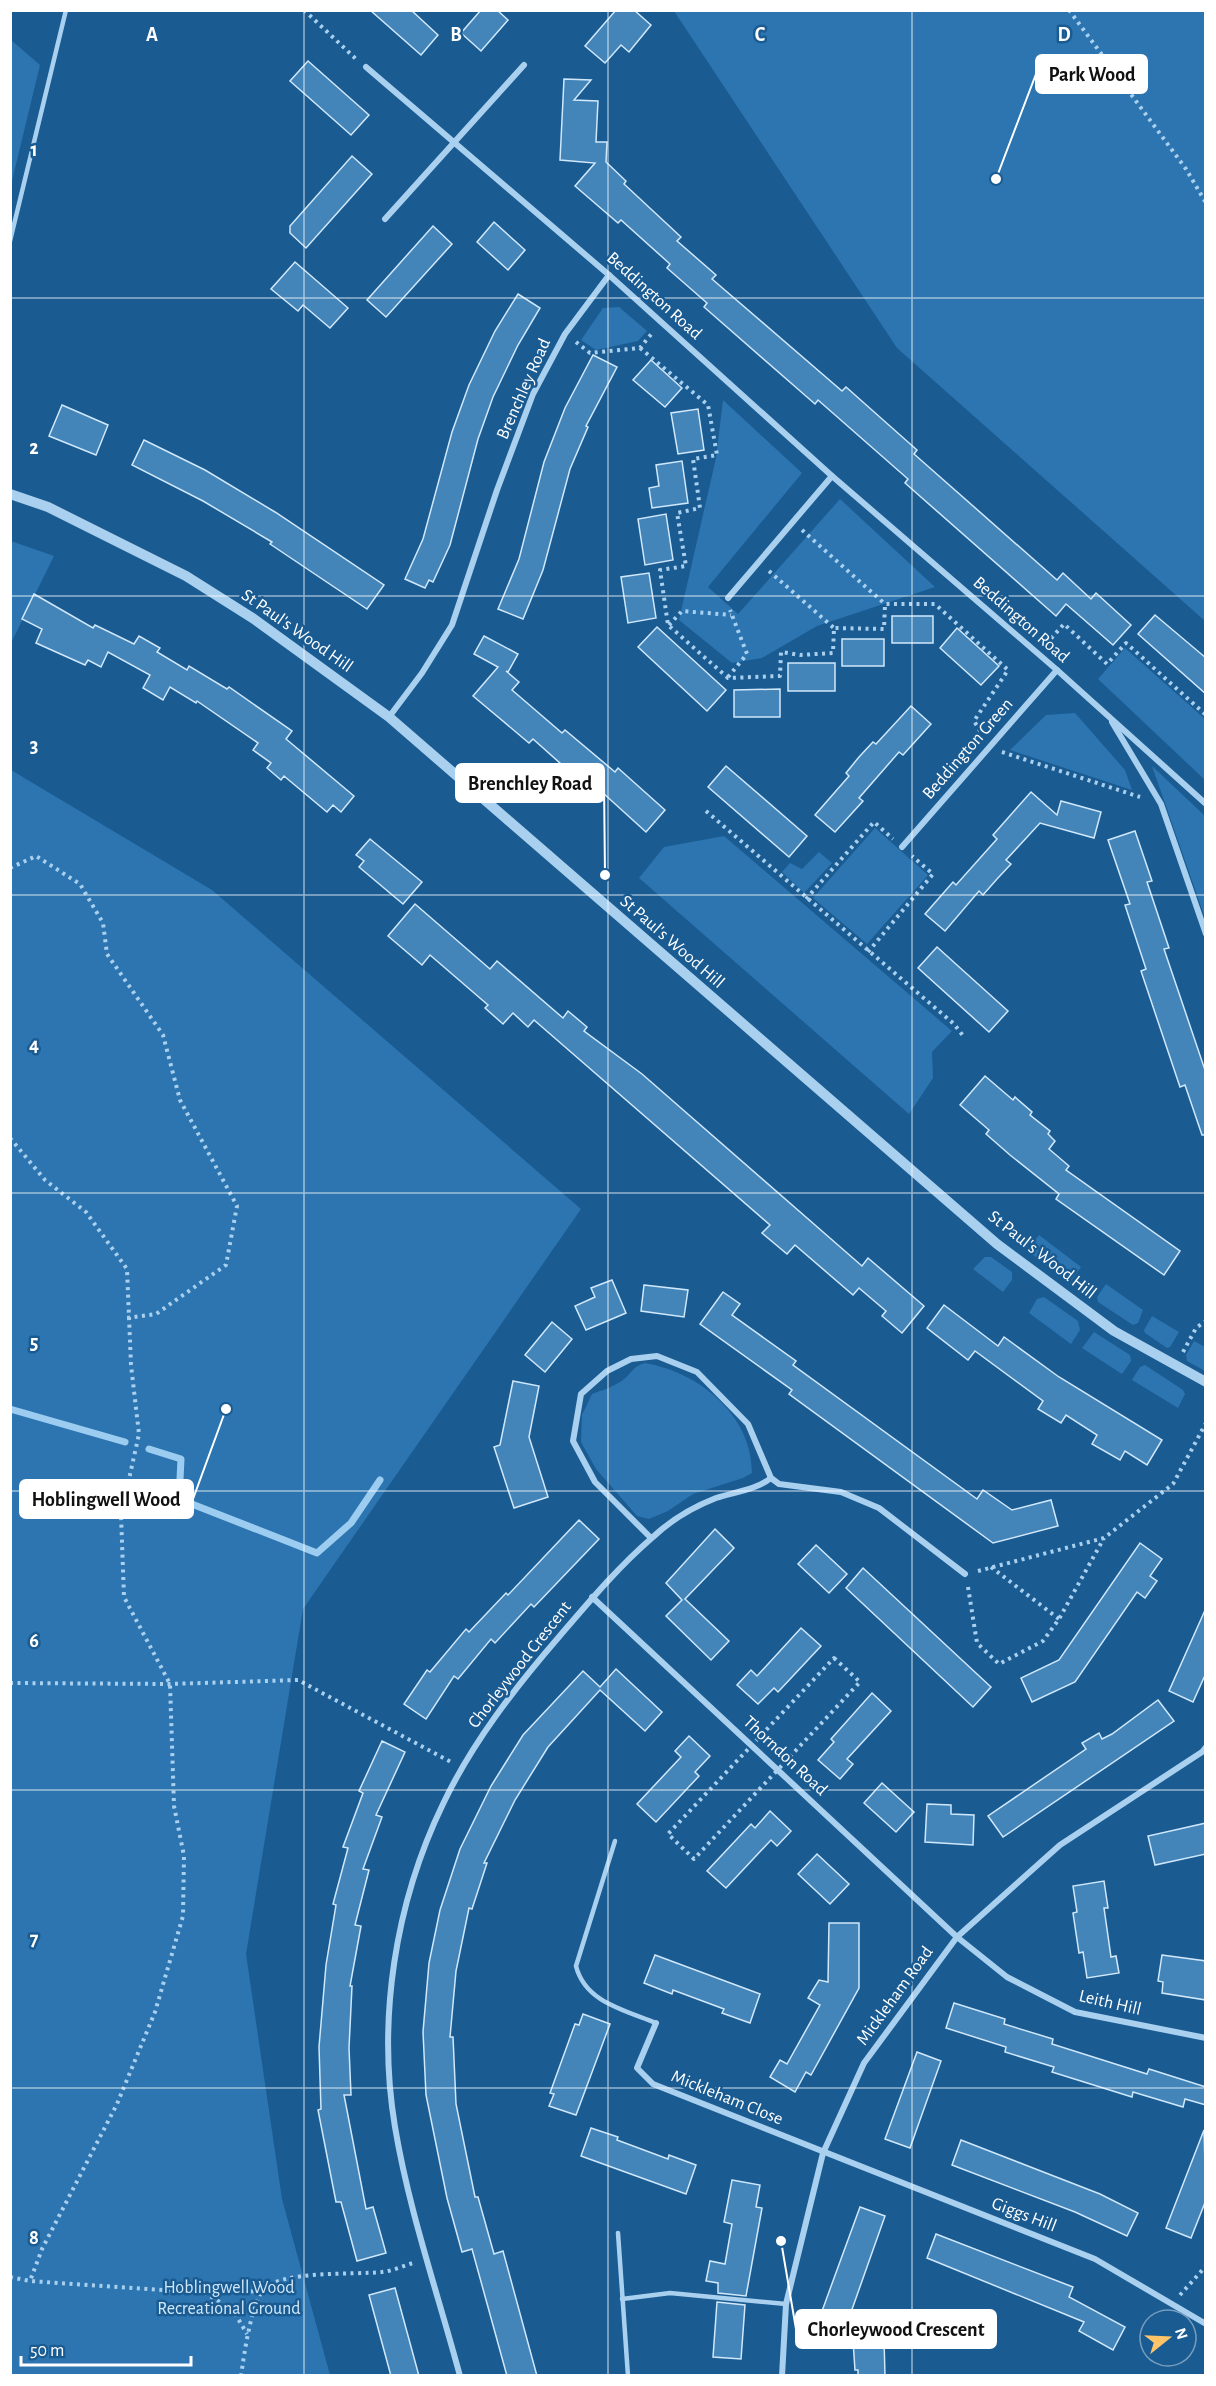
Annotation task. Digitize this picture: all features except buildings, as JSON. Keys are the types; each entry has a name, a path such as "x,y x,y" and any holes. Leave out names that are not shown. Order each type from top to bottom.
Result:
{"street":[{"path":"385,219 524,65"},
{"name":"Beddington Road","path":"366,67 609,275 832,476 1057,670 1206,804"},
{"name":"Brenchley Road","path":"389,717 422,673 452,625 497,490 533,394 565,334 609,275"},
{"path":"728,598 832,476"},
{"name":"St Paul's Wood Hill","path":"10,494 48,507 186,576 254,619 389,717 997,1244 1114,1331 1206,1382"},
{"name":"Beddington Green","path":"902,847 1057,670"},
{"name":"Beddington Road","path":"1109,716 1161,804 1206,934"},
{"path":"771,1478 760,1484 706,1502 651,1538 595,1482 573,1441 581,1394 608,1371 631,1359 657,1356 698,1372 748,1424 771,1478 784,1486 841,1492 879,1508 965,1574"},
{"name":"Chorleywood Crescent","path":"460,2376 395,2127 390,2076 390,2010 396,1954 417,1867 443,1804 462,1768 515,1690 592,1597 651,1538"},
{"name":"Thorndon Road","path":"592,1597 957,1937"},
{"name":"Mickleham Road","path":"782,2376 786,2304 823,2153 864,2063 957,1937 1060,1845 1202,1752 1206,1747"},
{"name":"Leith Hill","path":"957,1937 1007,1977 1075,2012 1206,2038"},
{"name":"Mickleham Close","path":"656,2023 638,2068 653,2084 823,2153"},
{"name":"Giggs Hill","path":"823,2153 1095,2259 1206,2324"}],"lane":[{"path":"10,241 66,10"},
{"path":"615,1841 576,1966 579,1978 587,1990 606,2003 656,2023"},
{"path":"618,2233 628,2376"},
{"path":"622,2299 670,2293 786,2304"}],"path":[{"path":"304,10 366,67"},
{"path":"309,14 313,10"},
{"path":"1070,10 1180,161 1206,203"},
{"path":"565,334 591,353 640,348 661,322"},
{"path":"640,348 708,405 717,455 693,459 700,508 677,513 686,566 660,570 668,625 728,678 780,676 781,652 800,655 833,653 834,628"},
{"path":"793,522 885,604 935,604 1008,670 974,721 989,748 1161,804"},
{"path":"758,562 834,628 884,629 885,604"},
{"path":"728,598 730,615 747,654 728,678"},
{"path":"668,625 682,612 730,615"},
{"path":"1037,654 1064,624 1107,664 1126,643 1206,715"},
{"path":"706,811 954,1024 964,1037"},
{"path":"806,899 874,822 933,874 868,952"},
{"path":"10,868 36,856 80,884 103,923 107,954 163,1035 180,1100 237,1206 226,1266 156,1314 127,1318"},
{"path":"10,1138 45,1180 86,1212 127,1269 127,1318 139,1434 121,1515 124,1597 170,1684 174,1806 184,1856 183,1916 155,2012 117,2104 42,2248 30,2281"},
{"path":"1175,1366 1196,1328 1206,1322"},
{"path":"1104,1538 965,1574 977,1643 999,1664 1043,1641 1059,1619 1104,1538 1173,1484 1206,1423"},
{"path":"991,1568 1059,1619"},
{"path":"10,1683 170,1684 298,1680 462,1768"},
{"path":"10,2277 30,2281 205,2293 262,2291 273,2283 290,2279 384,2272 428,2259"},
{"path":"1172,2304 1206,2266"},
{"path":"241,2376 247,2335 262,2291"},
{"path":"205,2293 232,2310 247,2335"}],"green space":[{"path":"674,11 1205,11 1205,621 897,348"},
{"path":"11,40 40,65 11,185"},
{"path":"619,307 647,331 638,341 596,350 581,340 603,308"},
{"path":"723,400 802,473 708,587 738,614 840,499 935,587 817,626 762,658 732,663 679,620 716,458"},
{"path":"11,541 54,556 11,643"},
{"path":"1125,648 1205,719 1205,780 1098,679"},
{"path":"1075,713 1125,770 1132,790 1010,750 1046,715"},
{"path":"1152,766 1205,816 1205,918"},
{"name":"Hoblingwell Wood Recreational Ground","path":"11,770 212,890 581,1209 303,1609 246,1954 282,2199 330,2375 11,2375"},
{"path":"875,828 928,875 867,944 813,898"},
{"path":"724,836 952,1031 932,1052 933,1078 909,1114 639,878 664,847"},
{"path":"819,852 832,863 804,893 782,872 790,863 802,869"},
{"path":"1039,1235 1081,1267 1071,1281 1066,1280 1029,1252 1029,1248"},
{"path":"985,1257 991,1257 1012,1272 1012,1280 1003,1292 973,1269"},
{"path":"1106,1284 1143,1310 1138,1323 1133,1325 1098,1302 1097,1297"},
{"path":"1044,1297 1078,1321 1080,1330 1071,1344 1029,1313 1037,1299"},
{"path":"1152,1316 1179,1332 1170,1347 1167,1348 1145,1333 1144,1330"},
{"path":"1094,1332 1130,1355 1131,1361 1122,1374 1082,1348"},
{"path":"1194,1341 1205,1347 1205,1371 1187,1361 1186,1355"},
{"path":"645,1363 684,1376 702,1386 718,1399 743,1432 750,1452 752,1473 693,1494 668,1511 649,1519 637,1516 596,1469 581,1442 582,1415 592,1394 619,1382 635,1368"},
{"path":"1145,1365 1183,1390 1185,1394 1178,1408 1132,1380 1140,1367"}],"waterway":[{"path":"10,1409 125,1442"},
{"path":"149,1449 181,1459 179,1499 317,1553 351,1523 380,1480"}],"place":[{"name":"Park Wood","path":"996,179"},
{"name":"Brenchley Road","path":"605,875"},
{"name":"Hoblingwell Wood","path":"226,1409"},
{"name":"Chorleywood Crescent","path":"781,2241"}]}
